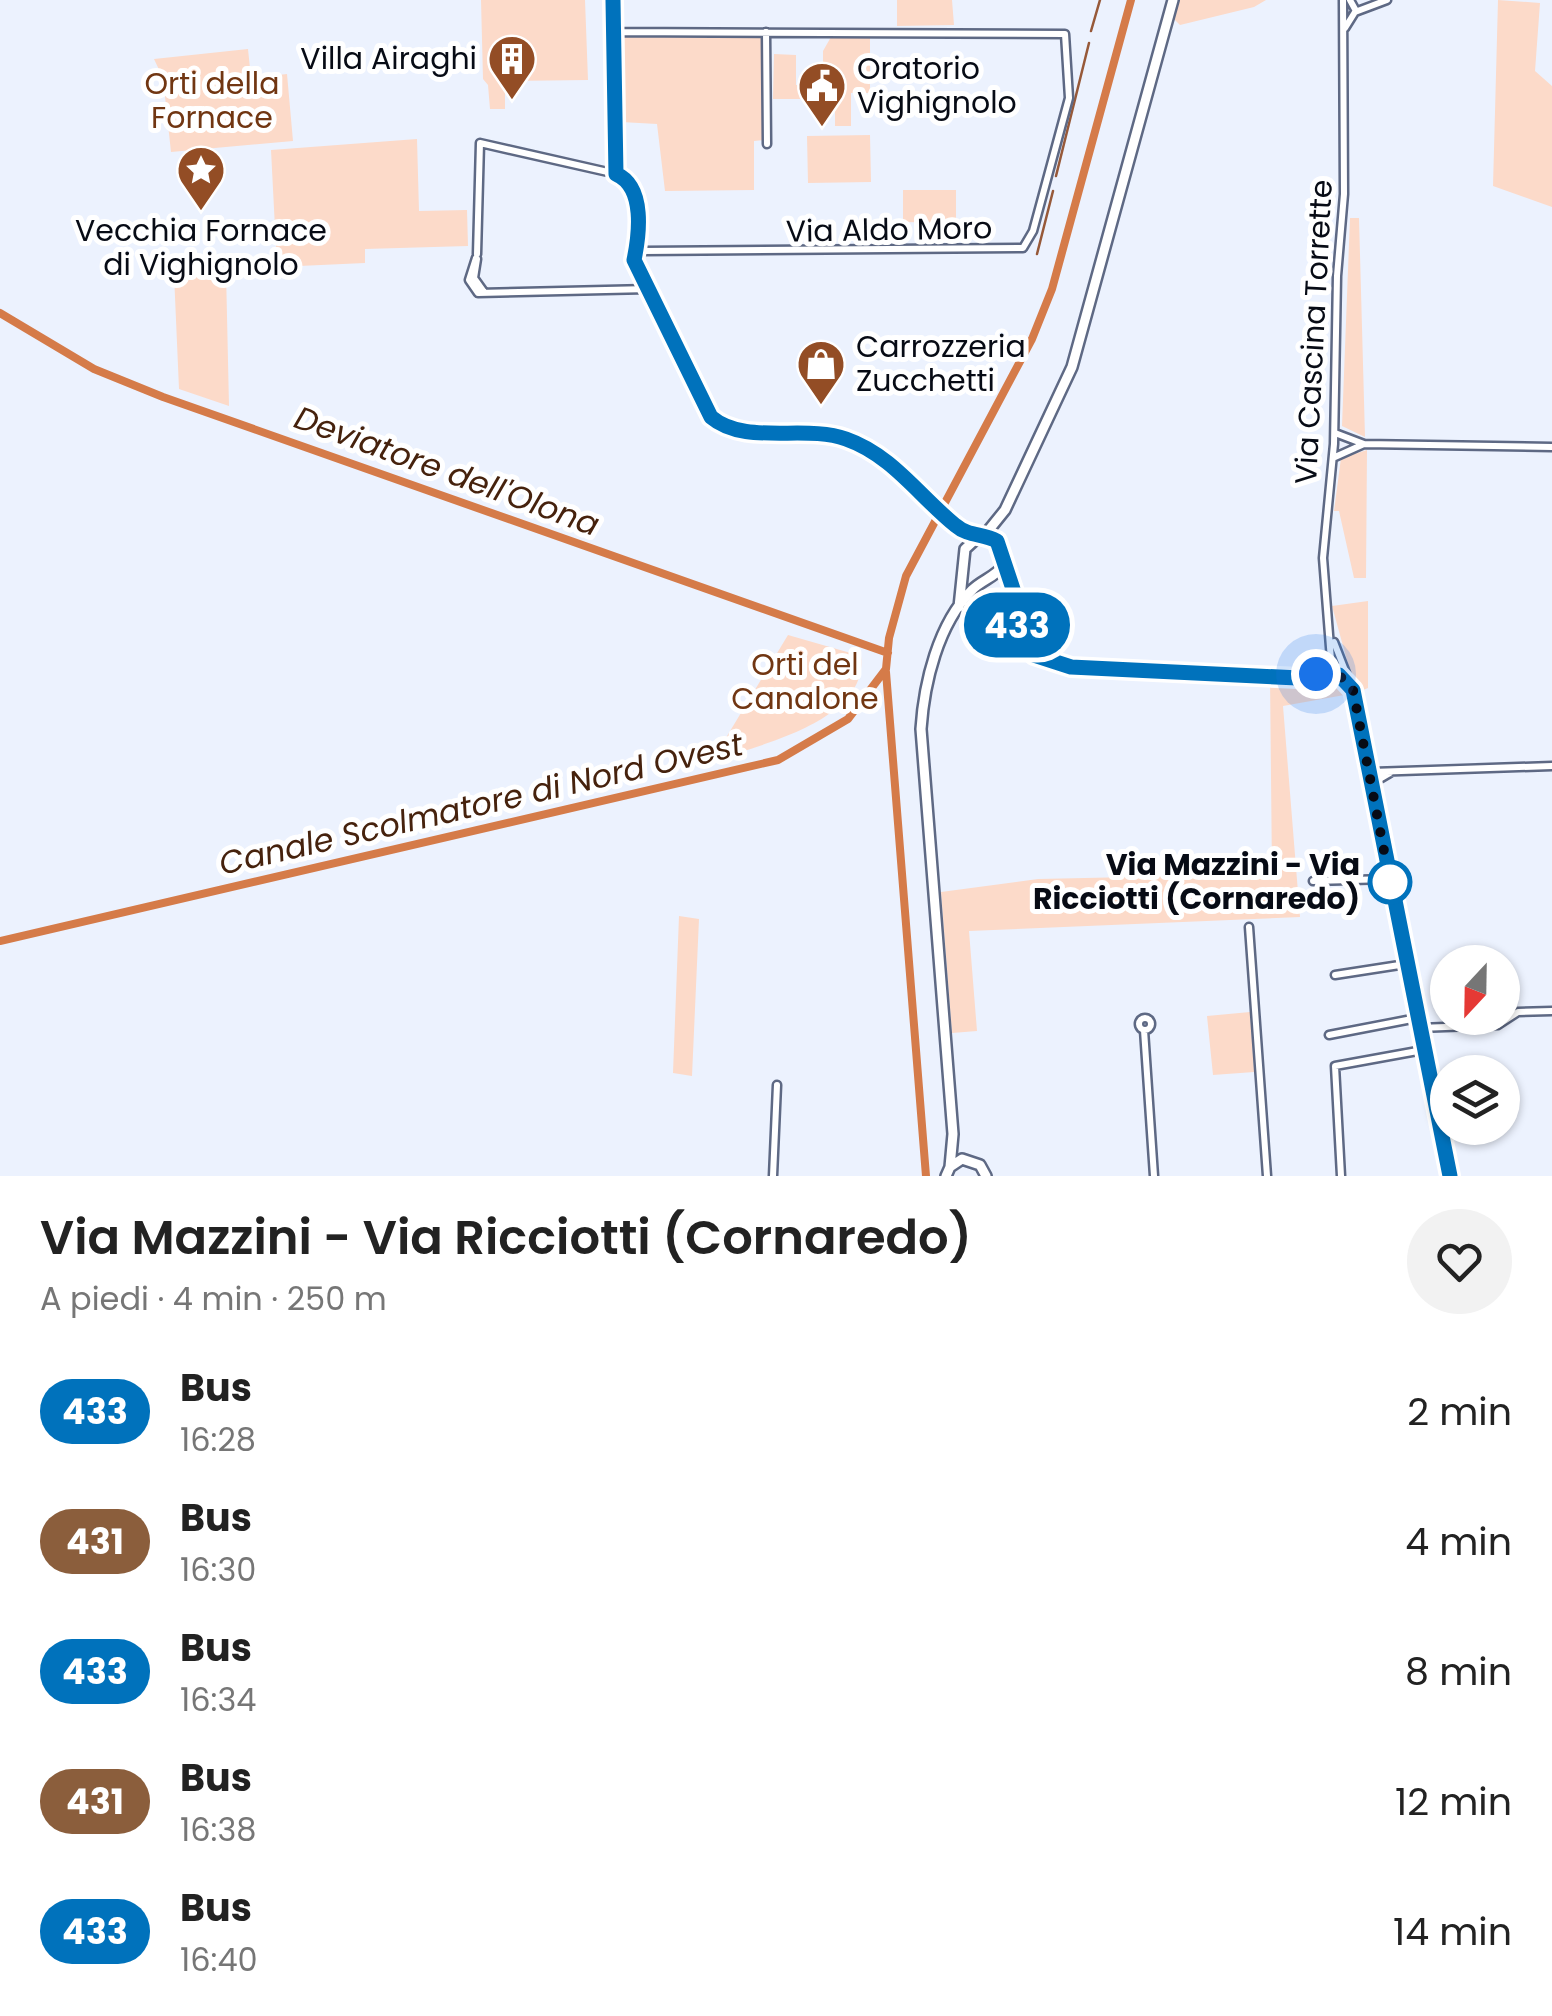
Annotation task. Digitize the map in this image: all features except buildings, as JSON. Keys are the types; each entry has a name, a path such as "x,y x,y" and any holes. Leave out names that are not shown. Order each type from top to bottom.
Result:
{"main road":[{"path":"948,1172 954,1134 920,730 930,671 959,607 966,568 964,553 1004,510 1072,367 1172,0"},
{"path":"959,607 1004,560 1004,510"},
{"path":"980,537 1001,546"},
{"path":"966,568 990,576"},
{"path":"954,1134 986,1176"},
{"path":"948,1172 970,1159"}],"street":[{"path":"614,0 616,174"},
{"path":"1349,6 1387,0"},
{"name":"Via Cascina Torrette","path":"1338,669 1322,558 1334,458 1344,30 1349,6"},
{"path":"615,32 766,32 767,144"},
{"name":"Via Aldo Moro","path":"642,255 1014,251 1028,244 1068,98 1064,34 766,32"},
{"path":"649,288 486,292 474,278 480,143 626,178 636,196 642,273 649,288 700,402 716,422 740,430 826,434 853,441 884,460 928,498 952,524 964,553"},
{"path":"1335,432 1364,444 1552,447"},
{"path":"1334,458 1364,444"},
{"path":"952,524 980,537"},
{"path":"1004,560 1023,645 1034,655 1060,666 1308,678 1338,669"},
{"path":"990,576 1014,592"},
{"name":"Via Cascina Torrette","path":"1329,662 1332,636"},
{"path":"1308,678 1329,662"},
{"path":"1329,662 1351,686 1375,773 1374,794 1389,879 1450,1176"},
{"path":"1329,662 1338,669"},
{"path":"1375,773 1552,766"},
{"path":"1314,881 1389,879"},
{"path":"1249,927 1267,1176"},
{"path":"1335,974 1406,964"},
{"path":"1419,1028 1498,1025 1518,1012 1552,1010"},
{"path":"1329,1035 1417,1018"},
{"path":"1144,1030 1154,1176"},
{"path":"1341,1176 1334,1066 1423,1050"},
{"path":"772,1176 777,1084"}],"green space":[{"path":"481,0 585,0 588,80 505,81 505,109 490,109 488,85 483,79"},
{"path":"897,0 952,0 954,25 897,26"},
{"path":"1179,0 1266,0 1254,7 1180,25 1174,19"},
{"path":"1498,0 1540,3 1535,71 1552,86 1552,207 1493,186"},
{"path":"762,37 764,140 754,141 754,190 665,191 657,124 621,122 618,38"},
{"path":"831,37 870,37 870,93 851,93 851,126 835,126 835,93 809,93 808,99 773,99 774,54 796,55 796,85 823,86 823,51"},
{"name":"Orti della Fornace","path":"248,49 251,78 287,74 293,141 171,152 163,78 154,59"},
{"path":"870,135 871,182 808,183 807,136"},
{"path":"417,139 419,211 467,210 468,246 365,249 365,263 277,267 271,150"},
{"path":"903,190 956,190 956,223 903,222"},
{"path":"1350,218 1359,218 1365,437 1342,426"},
{"path":"226,271 229,406 179,389 174,274"},
{"path":"1367,450 1366,578 1354,578 1339,511 1334,511 1341,458"},
{"path":"1368,601 1368,688 1356,693 1332,606"},
{"name":"Orti del Canalone","path":"788,635 861,656 859,679 847,698 806,728 712,761"},
{"path":"1270,677 1308,687 1346,684 1350,694 1283,706 1300,917 969,931 977,1031 952,1033 941,892 1038,879 1272,874"},
{"path":"679,916 699,919 692,1076 673,1073"},
{"path":"1250,1012 1254,1072 1213,1075 1207,1016"}],"waterway":[{"path":"1091,31 1100,0"},
{"name":"Canale Scolmatore di Nord Ovest","path":"0,941 778,760 848,719 886,669 889,638 906,576 1032,339 1052,289 1131,0"},
{"path":"1056,176 1089,43"},
{"path":"1037,254 1053,191"},
{"name":"Deviatore dell'Olona","path":"0,313 94,369 163,397 888,653"},
{"path":"886,672 926,1176"}],"bus line":[{"name":"433","path":"613,0 616,174 626,178 636,196 638,248 634,260 707,414 732,429 826,434 853,441 884,460 952,524 976,538 997,541 1004,551 1014,592 1020,640 1026,649 1044,660 1071,667 1319,679 1330,674 1339,675 1351,686 1372,772 1389,879 1450,1176"}],"place":[{"name":"Villa Airaghi","path":"512,102"},
{"name":"Oratorio Vighignolo","path":"822,128"},
{"name":"Vecchia Fornace di Vighignolo","path":"201,212"},
{"name":"Carrozzeria Zucchetti","path":"821,406"},
{"name":"Via Mazzini - Via Ricciotti (Cornaredo)","path":"1390,882"}],"route":[{"path":"1316,674 1327,665 1328,672 1339,675 1353,690 1372,772 1390,882"}]}
